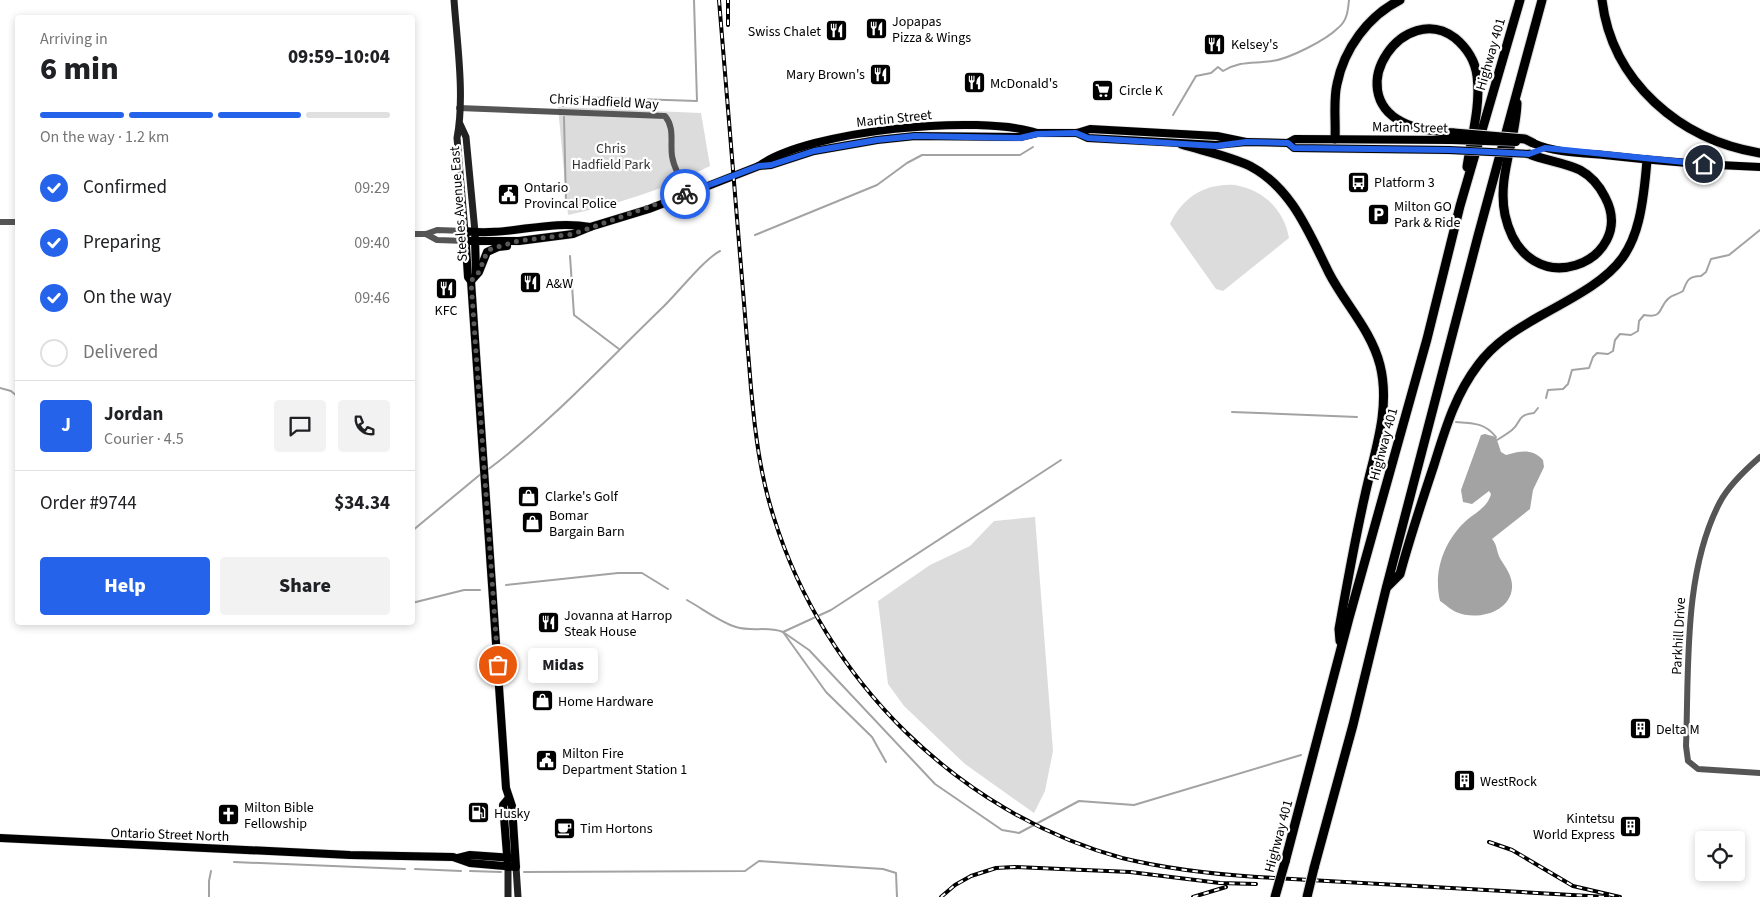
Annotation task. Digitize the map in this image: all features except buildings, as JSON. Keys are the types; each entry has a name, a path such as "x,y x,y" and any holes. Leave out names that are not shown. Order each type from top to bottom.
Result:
{"highway":[{"path":"1335,139 1336,86 1346,55 1357,38 1376,16 1400,0"},
{"name":"Highway 401","path":"1275,897 1341,646 1427,339 1460,206 1520,0"},
{"path":"1307,897 1517,88 1542,0"},
{"path":"1602,0 1604,17 1613,45 1632,79 1662,111 1690,130 1748,151 1760,153"},
{"path":"1460,206 1475,116 1477,76 1473,59 1464,45 1452,35 1428,28 1415,29 1403,35 1384,56 1379,69 1377,92 1382,103 1401,122 1453,136 1525,139 1533,143"},
{"path":"1517,88 1517,120 1504,176 1502,196 1510,233 1519,248 1531,260 1546,266 1563,268 1576,266 1588,260 1607,240 1612,217 1609,205 1602,190 1579,170 1529,154"},
{"path":"1182,144 1250,166 1268,178 1284,193 1308,229 1336,286 1352,308 1372,343 1380,364 1384,405 1339,629 1341,646"},
{"path":"1386,589 1400,574 1451,412 1464,385 1478,364 1509,335 1599,283 1623,259 1633,242 1639,224 1647,160"}],"main road":[{"name":"Steeles Avenue East","path":"454,0 460,124 457,138 468,277 474,278"},
{"name":"Steeles Avenue East","path":"460,124 466,137 475,232 474,278 484,464 508,799 503,805 512,858 508,897"},
{"name":"Martin Street","path":"466,241 518,241 573,234 649,209 759,166 771,165 814,151 877,140 915,136 1020,138 1037,134 1076,133 1090,129 1217,136 1246,142"},
{"name":"Martin Street","path":"1076,133 1088,138 1216,146 1246,142 1288,143 1295,139 1453,136"},
{"name":"Martin Street","path":"1288,143 1294,148 1449,150 1529,154 1545,148"},
{"path":"1533,143 1545,148 1647,160 1760,167"},
{"name":"Martin Street","path":"465,231 475,232 571,223 590,227"},
{"path":"474,278 487,252 518,241"},
{"name":"Ontario Street North","path":"0,838 458,858 470,855 512,858"},
{"name":"Ontario Street North","path":"458,858 470,863 512,867"},
{"name":"Steeles Avenue East","path":"512,867 518,897"}],"street":[{"name":"Chris Hadfield Way","path":"459,108 665,116 671,129 672,156 675,167 689,193"},
{"path":"0,222 15,222"},
{"name":"Martin Street","path":"415,234 426,234 437,230 465,231"},
{"name":"Martin Street","path":"426,234 438,240 466,241"},
{"name":"Parkhill Drive","path":"1760,457 1744,470 1721,501 1709,528 1691,612 1686,746 1688,761 1698,769 1760,773"}],"green space":[{"name":"Chris Hadfield Park","path":"558,107 701,113 710,166 641,195 568,215"},
{"path":"1235,185 1255,191 1271,202 1282,218 1289,238 1223,291 1216,289 1170,224 1181,206 1196,194 1214,186"},
{"path":"1035,517 1053,751 1045,791 1034,813 965,764 904,706 888,684 878,601 930,565 970,546 994,521"}],"shaded area":[{"path":"1485,434 1496,437 1501,452 1506,455 1530,452 1543,460 1544,467 1533,490 1530,509 1492,539 1499,557 1510,576 1512,588 1510,597 1499,609 1491,613 1473,616 1456,612 1440,601 1438,578 1442,557 1453,536 1490,498 1491,494 1489,491 1472,504 1463,502 1461,490 1481,435"}],"waterway":[{"path":"563,106 563,101 576,97 697,101 694,0"},
{"path":"1173,115 1196,76 1211,73 1218,67 1223,71 1242,64 1279,60 1307,48 1325,38 1341,25 1346,16 1349,0"},
{"path":"564,117 566,205"},
{"path":"755,235 877,185 907,163 922,155 1020,155 1033,147"},
{"path":"1546,398 1548,390 1563,389 1568,384 1572,370 1589,368 1593,357 1597,353 1608,354 1613,351 1615,340 1620,334 1631,335 1638,331 1639,321 1644,315 1658,314 1669,298 1683,291 1689,279 1701,276 1706,272 1711,259 1729,255 1760,230"},
{"path":"486,471 554,414 668,302 698,269 720,251"},
{"path":"570,256 574,315 619,349"},
{"path":"0,388 11,391 15,394"},
{"path":"1497,440 1512,430 1524,415 1534,413 1538,408"},
{"path":"1232,412 1357,417"},
{"path":"1456,422 1473,423 1483,426 1496,437"},
{"path":"1061,460 831,610 783,632 809,650 935,784 1002,830 1019,833 1079,801 1134,805 1301,755"},
{"path":"415,529 482,473"},
{"path":"506,585 618,573 642,573 668,589"},
{"path":"415,602 464,590 480,590"},
{"path":"687,600 730,625 748,629 771,629 783,632 826,692 872,737 886,762"},
{"path":"524,872 745,871 759,861 883,869 896,873 897,897"},
{"path":"234,862 405,869"},
{"path":"415,869 461,871"},
{"path":"209,897 211,871"},
{"path":"470,871 501,872"}],"railway":[{"path":"719,0 753,404 759,453 769,502 797,577 826,633 863,684 905,731 953,773 1005,809 1062,837 1122,858 1173,868 1240,876 1607,897"},
{"path":"728,0 728,25"},
{"path":"1489,842 1512,850 1573,886 1620,897"},
{"path":"941,897 955,885 971,876 996,868 1015,867 1130,872 1220,883 1256,884"},
{"path":"1193,897 1226,887"}],"way so far":[{"path":"498,665 471,281 479,272 482,260 491,249 518,241 538,240 573,234 649,209 685,194"}],"place":[{"name":"Jopapas Pizza & Wings","path":"876,29"},
{"name":"Swiss Chalet","path":"837,31"},
{"name":"Kelsey's","path":"1215,44"},
{"name":"Mary Brown's","path":"881,74"},
{"name":"McDonald's","path":"974,83"},
{"name":"Circle K","path":"1103,90"},
{"name":"Platform 3","path":"1358,182"},
{"name":"Ontario Provincal Police","path":"508,195"},
{"name":"Milton GO Park & Ride","path":"1378,214"},
{"name":"A&W","path":"530,283"},
{"name":"KFC","path":"446,288"},
{"name":"Clarke's Golf","path":"529,496"},
{"name":"Bomar Bargain Barn","path":"533,523"},
{"name":"Jovanna at Harrop Steak House","path":"548,623"},
{"name":"Midas","path":"498,665"},
{"name":"Home Hardware","path":"542,701"},
{"name":"Delta M","path":"1640,729"},
{"name":"Milton Fire Department Station 1","path":"546,761"},
{"name":"WestRock","path":"1464,781"},
{"name":"Husky","path":"478,813"},
{"name":"Milton Bible Fellowship","path":"228,815"},
{"name":"Kintetsu World Express","path":"1631,826"},
{"name":"Tim Hortons","path":"564,828"}],"route":[{"path":"685,194 759,166 771,165 814,151 877,140 915,136 1020,138 1037,134 1076,133 1088,138 1216,146 1246,142 1288,143 1294,148 1449,150 1529,154 1545,148 1704,164"}]}
